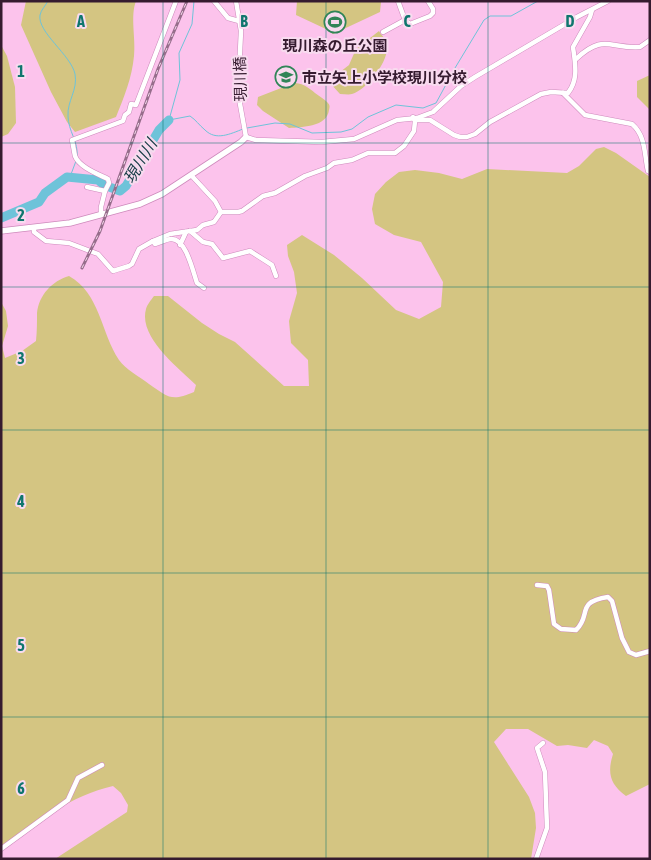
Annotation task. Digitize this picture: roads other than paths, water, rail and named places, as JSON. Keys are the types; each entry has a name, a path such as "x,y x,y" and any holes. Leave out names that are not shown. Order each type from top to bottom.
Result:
{"street":[{"path":"101,215 101,207 108,179 92,170 84,168 78,160 72,140 123,122 131,104 136,105 176,1"},
{"path":"214,1 228,18 239,21"},
{"name":"現川橋","path":"236,1 241,31 238,93 245,135"},
{"path":"398,1 405,20 410,24 433,13 433,9 428,1"},
{"path":"1,231 70,223 152,199 241,142 245,135 256,140 269,141 348,141 397,120 433,112 461,86 475,77 608,1"},
{"path":"415,117 417,120 430,120 454,135 467,137 541,94 551,92 568,93 572,88 576,74 576,59 573,47 592,10"},
{"path":"382,32 405,20"},
{"path":"576,59 593,45 640,47 650,40"},
{"path":"563,92 585,115 632,124 637,128 643,144 648,171 650,172"},
{"path":"221,212 242,211 263,196 275,193 305,176 327,168 334,163 352,160 365,154 395,153 404,146 414,131 415,117"},
{"path":"191,175 215,201 221,212"},
{"path":"87,187 105,191"},
{"path":"34,228 34,232 46,241 69,243 98,254 113,271 132,264 139,249 153,241 170,234 197,230 204,225 214,222 221,212"},
{"path":"180,245 188,232"},
{"path":"188,232 203,242 212,244 223,258 250,251 272,265 276,276"},
{"path":"153,241 155,244 171,239 176,240 190,259 196,283 204,288"},
{"path":"537,585 547,586 550,590 554,624 561,629 576,630 588,604 594,599 608,597 612,601 622,638 629,652 636,655 650,651"},
{"path":"536,859 547,828 545,772 537,748 543,743"},
{"path":"1,849 68,800 78,778 102,765"}],"waterway":[{"path":"48,1 40,15 40,22 67,59 75,74 76,80 69,105 68,121 76,146 77,157"},
{"path":"194,1 192,24 179,53 180,80 169,120 190,116 209,133 218,136 243,129"},
{"path":"247,128 275,123 290,124 312,133 341,132 352,129 368,117 396,105 423,108 436,103 484,20 490,16 511,16 538,1"},
{"name":"現川川","path":"1,218 39,202 45,193 67,177 98,180 104,185 120,191 126,186 159,130 169,120"},
{"path":"70,177 76,161"}],"railway":[{"path":"82,268 100,231 158,69 187,1"}],"place":[{"name":"現川森の丘公園","path":"335,22"},
{"name":"市立矢上小学校現川分校","path":"286,77"}]}
